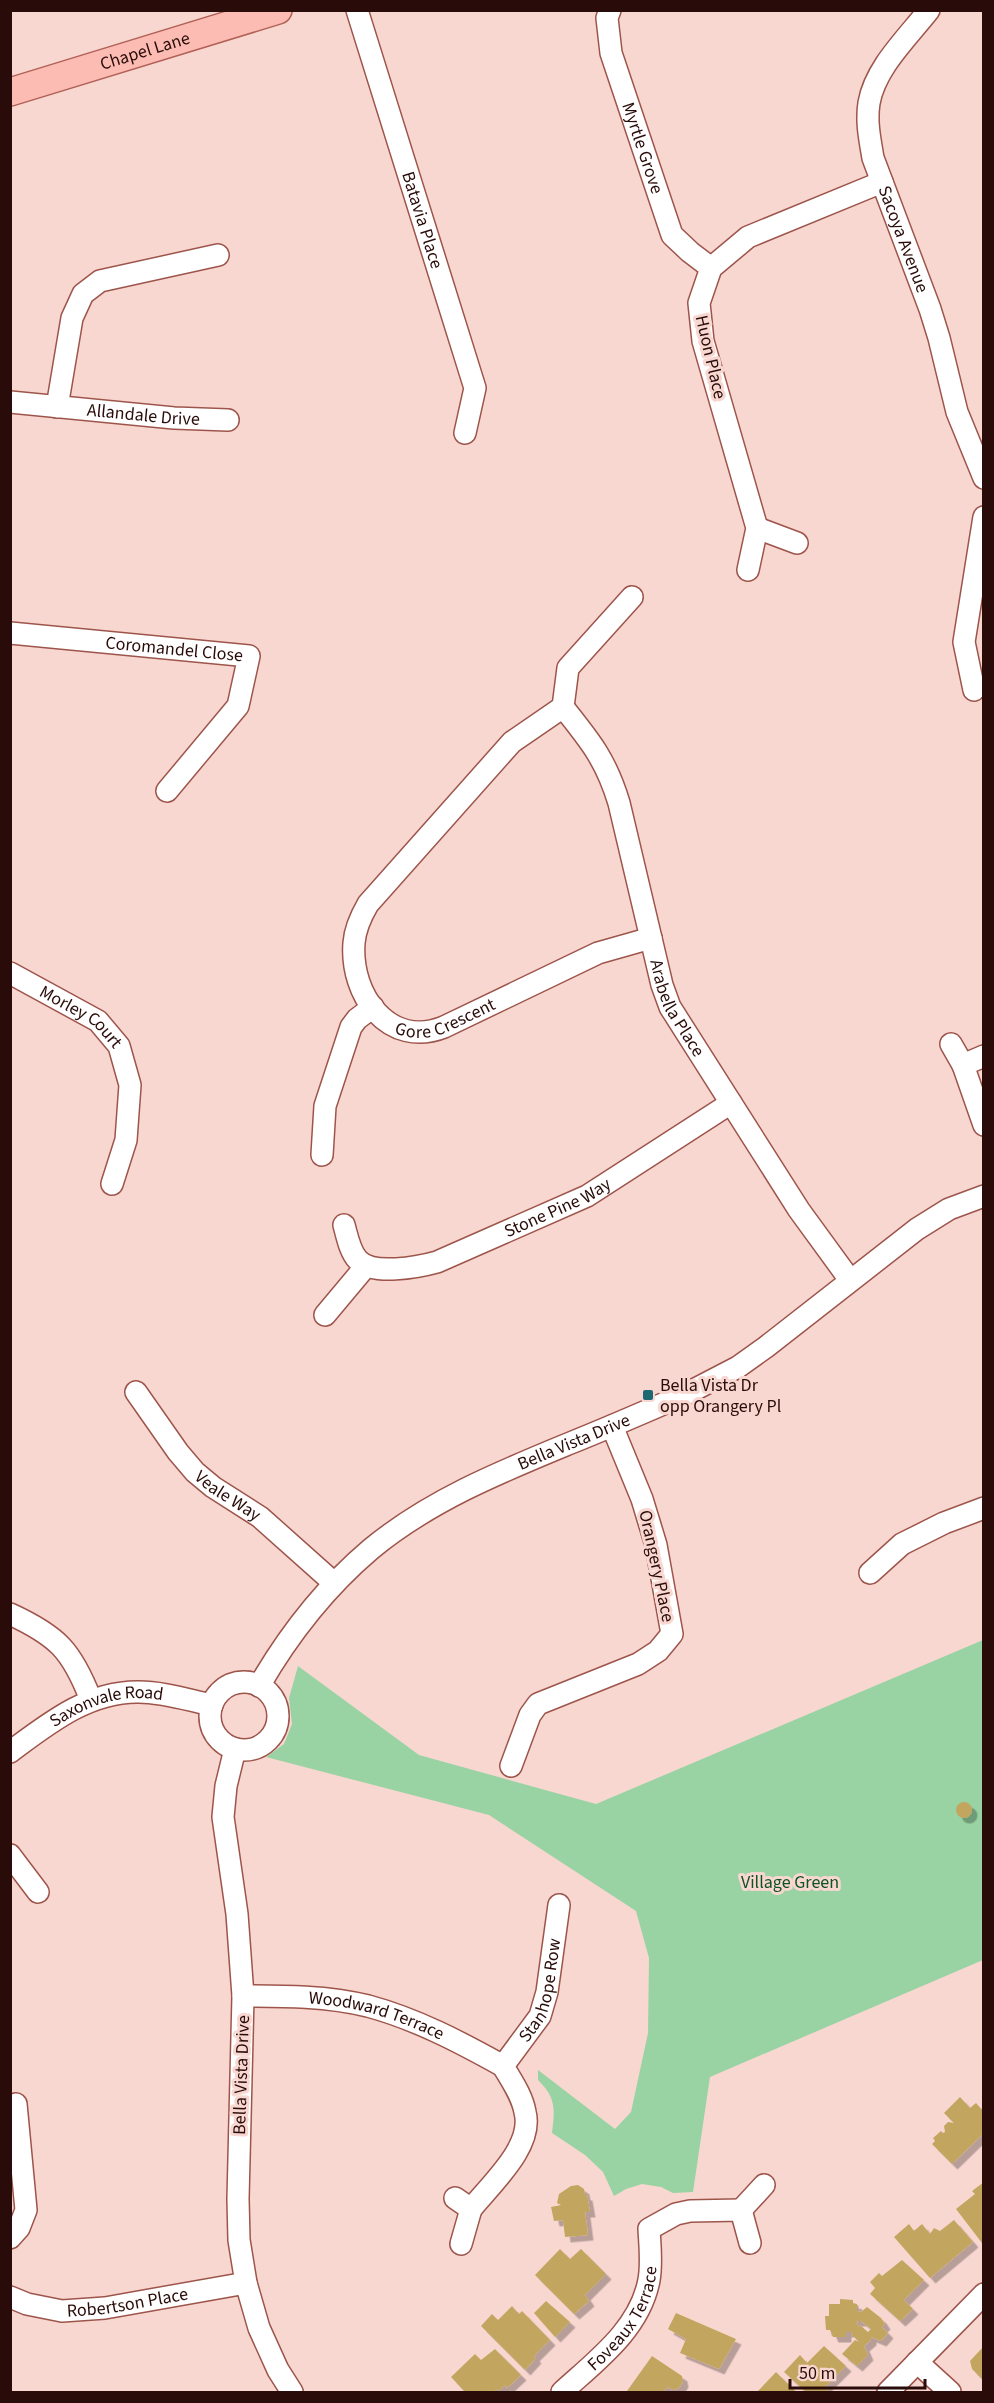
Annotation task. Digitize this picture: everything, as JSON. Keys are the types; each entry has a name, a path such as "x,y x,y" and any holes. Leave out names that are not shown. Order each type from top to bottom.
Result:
{"main road":[{"name":"Chapel Lane","path":"10,92 278,10"}],"street":[{"name":"Batavia Place","path":"357,10 475,388 465,433"},
{"name":"Myrtle Grove","path":"610,10 607,18 611,53 672,235 711,268"},
{"name":"Sacoya Avenue","path":"929,10 879,77 869,102 868,130 873,159 930,309 957,412 984,478"},
{"path":"711,268 748,237 882,182"},
{"path":"57,406 72,318 83,294 100,281 218,255"},
{"name":"Huon Place","path":"711,268 699,303 703,341 756,528 748,570"},
{"name":"Allandale Drive","path":"10,402 174,418 228,420"},
{"path":"974,690 963,642 984,517"},
{"path":"756,528 797,543"},
{"path":"563,707 568,668 632,597"},
{"name":"Coromandel Close","path":"10,633 249,656 238,706 167,791"},
{"name":"Arabella Place","path":"563,707 596,750 610,774 620,803 662,985 670,1007 799,1210 850,1280"},
{"name":"Gore Crescent","path":"563,707 512,742 368,904 356,931 354,956 364,993 388,1024 411,1033 434,1031 598,953 651,938"},
{"name":"Morley Court","path":"10,973 98,1021 119,1046 130,1085 126,1140 112,1184"},
{"path":"322,1155 325,1106 351,1027 357,1018 373,1007"},
{"path":"951,1044 963,1065 984,1125"},
{"path":"963,1065 984,1056"},
{"name":"Stone Pine Way","path":"366,1266 400,1268 437,1262 565,1208 587,1197 731,1103"},
{"name":"Bella Vista Drive","path":"259,1686 289,1638 334,1583 371,1549 430,1508 480,1482 686,1394 738,1367 935,1217 963,1203 984,1196"},
{"path":"325,1315 366,1266 357,1260 344,1225"},
{"name":"Veale Way","path":"136,1392 178,1452 195,1472 213,1487 260,1517 334,1583"},
{"name":"Orangery Place","path":"511,1766 530,1715 538,1704 638,1664 658,1651 672,1634 656,1545 642,1498 612,1426"},
{"path":"870,1573 902,1544 944,1523 984,1508"},
{"path":"10,1614 45,1631 64,1648 74,1661 91,1700"},
{"path":"243,1683 259,1686 269,1694 274,1702 278,1714 276,1727 272,1736 260,1746 245,1750 235,1749 222,1742 214,1731 210,1719 212,1705 219,1694 230,1686 243,1683"},
{"name":"Saxonvale Road","path":"10,1752 76,1707 91,1700 116,1694 141,1692 212,1705"},
{"name":"Bella Vista Drive","path":"235,1749 226,1786 223,1817 237,1914 243,1996 239,2240 246,2283 260,2328 278,2370 292,2392"},
{"path":"14,1867 38,1892"},
{"name":"Stanhope Row","path":"503,2066 540,2016 548,1992 559,1905"},
{"name":"Woodward Terrace","path":"243,1996 308,1998 368,2006 415,2021 503,2066"},
{"path":"461,2244 463,2204 515,2154 526,2135 525,2110 503,2066"},
{"path":"10,2238 19,2228 26,2210 15,2104"},
{"path":"750,2243 741,2210 764,2185"},
{"name":"Foveaux Terrace","path":"562,2392 620,2338 643,2302 649,2281 651,2256 649,2229 676,2214 690,2211 741,2210"},
{"name":"Robertson Place","path":"10,2297 27,2304 62,2311 105,2308 246,2283"},
{"path":"888,2392 984,2294"},
{"path":"917,2362 950,2392"}],"green space":[{"name":"Village Green","path":"983,1640 983,1960 710,2077 693,2192 673,2193 661,2187 642,2184 614,2196 603,2172 585,2155 552,2133 553,2104 548,2092 538,2080 538,2070 615,2129 631,2112 648,2033 649,1958 636,1911 489,1815 266,1757 284,1744 292,1724 289,1698 298,1666 419,1755 596,1804"}],"building":[{"path":"961,1802 967,1802 972,1810 970,1816 961,1818 956,1813 956,1807"},
{"path":"960,2097 970,2108 976,2103 984,2112 984,2133 952,2164 932,2144 935,2141 933,2138 941,2131 945,2132 944,2126 948,2122 954,2123 944,2113"},
{"path":"984,2182 984,2241 982,2243 956,2209 975,2194 972,2191"},
{"path":"578,2185 587,2195 590,2212 585,2212 588,2235 565,2237 563,2220 554,2221 551,2207 561,2205 557,2203 559,2194 571,2186"},
{"path":"954,2220 973,2242 930,2278 894,2237 909,2224 914,2231 922,2224 930,2234 934,2228 940,2231"},
{"path":"560,2249 570,2259 581,2249 606,2274 585,2295 589,2301 574,2314 535,2275"},
{"path":"902,2260 924,2280 904,2300 913,2309 900,2321 870,2294 875,2288 870,2282 879,2273 882,2276"},
{"path":"840,2299 853,2300 853,2303 857,2304 857,2311 861,2312 867,2307 881,2318 885,2324 882,2327 888,2333 881,2341 871,2337 871,2340 864,2346 868,2355 857,2366 842,2354 855,2340 859,2342 851,2334 853,2332 846,2332 846,2337 833,2337 830,2330 826,2330 825,2316 829,2316 829,2304 840,2304","holes":["857,2321 861,2321 871,2329 868,2332 860,2325 858,2327"]},
{"path":"546,2301 570,2322 555,2337 534,2313"},
{"path":"512,2306 519,2314 522,2311 550,2340 534,2356 536,2358 525,2370 481,2326 492,2314 498,2320"},
{"path":"676,2313 736,2339 719,2369 680,2353 686,2339 668,2329"},
{"path":"824,2346 846,2366 826,2386 829,2389 826,2392 806,2392 784,2372 800,2355 807,2363"},
{"path":"984,2346 984,2381 972,2369 970,2361"},
{"path":"495,2349 521,2375 507,2388 505,2385 499,2391 497,2389 494,2392 465,2392 451,2377 475,2354 481,2360"},
{"path":"652,2356 682,2376 683,2382 679,2388 673,2390 668,2387 663,2392 627,2391"},
{"path":"776,2372 796,2392 758,2391"}],"place":[{"name":"Bella Vista Dr opp Orangery Pl","path":"648,1395"}]}
